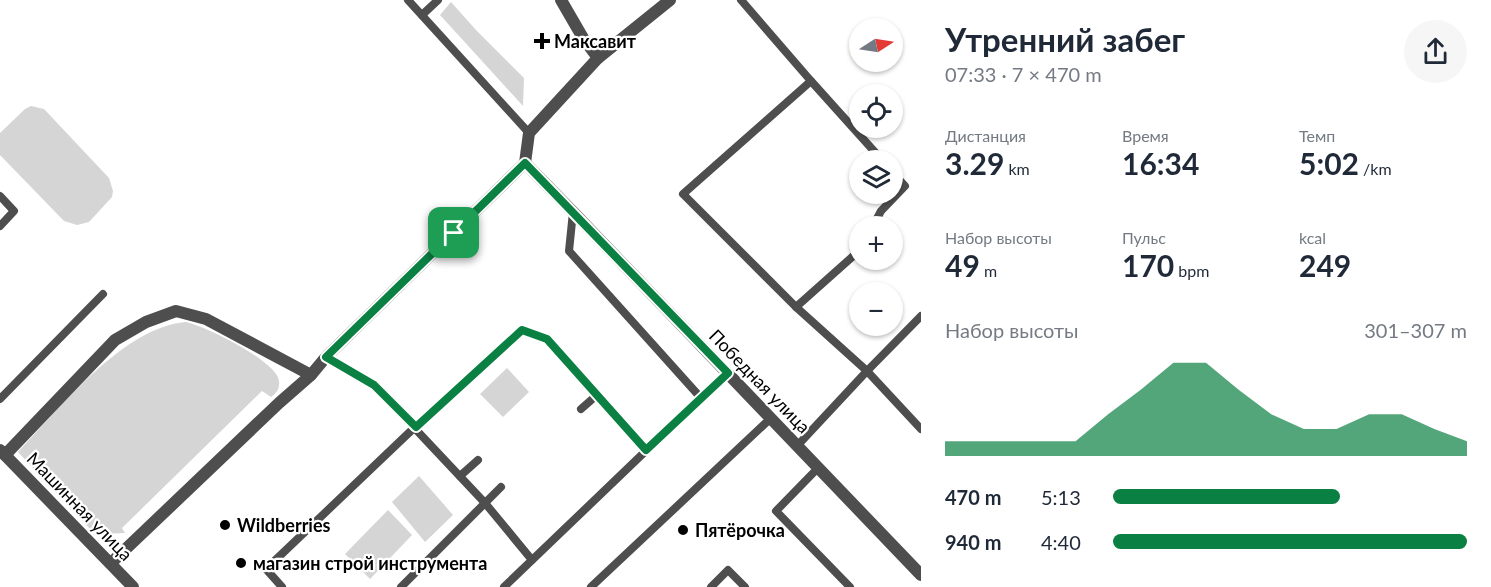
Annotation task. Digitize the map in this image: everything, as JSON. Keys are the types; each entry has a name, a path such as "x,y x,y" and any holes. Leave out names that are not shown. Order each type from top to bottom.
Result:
{"street":[{"path":"561,0 583,38 598,58"},
{"path":"111,563 311,375 326,357 525,163 529,132 598,58 670,0"},
{"name":"Победная улица","path":"525,163 921,575"},
{"path":"3,452 115,340 146,322 176,311 206,320 311,375"},
{"name":"Машинная улица","path":"3,452 133,587"}],"lane":[{"path":"408,0 529,132"},
{"path":"422,15 438,0"},
{"path":"741,0 873,150"},
{"path":"811,81 683,194 796,307 867,371 921,429"},
{"path":"0,196 14,211 0,226"},
{"path":"878,216 888,204"},
{"path":"573,212 569,252 701,398"},
{"path":"796,307 849,260"},
{"path":"0,399 103,294"},
{"path":"797,446 921,316"},
{"path":"282,587 266,569 522,330 547,339 646,450"},
{"path":"326,357 374,385 416,427 485,503 532,560"},
{"path":"504,587 728,373"},
{"path":"581,409 597,395"},
{"path":"591,587 771,418"},
{"path":"460,476 477,460"},
{"path":"818,468 776,511 850,587"},
{"path":"401,587 501,486"},
{"path":"711,587 728,570 745,587"}],"shaded area":[{"path":"451,2 524,78 523,106 440,15"},
{"path":"31,106 44,109 109,178 113,191 112,197 89,222 77,225 64,221 0,155 0,133"},
{"path":"186,322 223,337 254,355 275,373 279,381 278,389 271,397 262,391 122,528 125,533 100,534 92,531 18,452 94,372 116,354 139,338 162,327"},
{"path":"507,368 529,392 503,417 480,394"},
{"path":"419,476 453,515 425,542 392,502"},
{"path":"388,510 412,535 370,579 345,554"}],"place":[{"name":"Максавит","path":"542,41"},
{"name":"Wildberries","path":"225,525"},
{"name":"Пятёрочка","path":"683,530"},
{"name":"магазин строй инструмента","path":"241,563"}],"route":[{"path":"525,163 728,373 646,450 547,339 522,330 416,427 374,385 326,357 454,233 525,163"}]}
